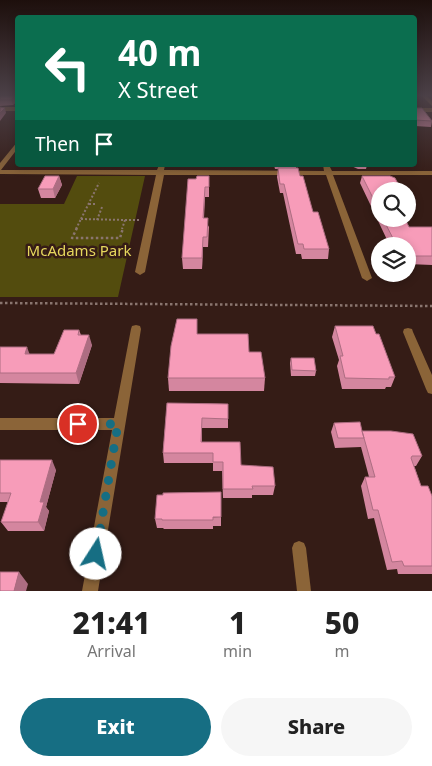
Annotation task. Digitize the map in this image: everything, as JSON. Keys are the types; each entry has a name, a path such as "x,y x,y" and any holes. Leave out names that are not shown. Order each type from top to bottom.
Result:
{"street":[{"path":"0,168 15,148"},
{"path":"140,272 161,169"},
{"path":"0,172 161,169 327,169 432,173"},
{"path":"327,169 367,278"},
{"path":"90,591 136,329"},
{"path":"408,332 432,389"},
{"path":"0,424 118,424"}],"lane":[{"path":"299,548 304,591"}],"path":[{"path":"101,177 72,238 120,238 126,220"},
{"path":"89,204 97,204"},
{"path":"97,220 102,207"},
{"path":"80,219 143,220"},
{"path":"0,303 432,306"}],"green space":[{"name":"McAdams Park","path":"77,176 145,176 118,297 0,297 0,204 64,204"}],"building":[{"path":"278,168 298,168 300,176 303,176 313,212 318,212 329,249 304,249 303,244 298,244 284,184 280,184"},
{"path":"45,176 59,176 53,189 38,189"},
{"path":"197,176 209,176 209,187 205,187 203,218 208,218 207,237 203,237 202,258 182,258 188,179 196,179"},
{"path":"362,176 390,176 395,178 397,182 371,182 371,194"},
{"path":"387,227 432,227 432,256 416,256 416,237 392,237"},
{"path":"177,319 197,319 197,334 248,334 249,352 261,352 265,378 168,378 171,346"},
{"path":"335,326 373,326 376,334 379,334 395,377 389,377 389,379 345,378 340,356 343,356"},
{"path":"64,330 79,330 78,335 89,335 76,373 0,373 0,347 27,347 25,354 54,354"},
{"path":"291,358 314,358 316,371 292,370"},
{"path":"167,403 228,404 228,419 202,418 201,442 240,442 241,465 273,467 275,486 252,486 253,489 223,489 223,462 213,462 213,453 163,453"},
{"path":"360,422 362,431 391,431 413,434 422,456 412,456 411,458 421,486 428,486 432,496 432,566 404,566 402,561 392,562 378,510 373,510 365,477 375,477 364,438 338,438 334,423"},
{"path":"0,460 52,460 40,502 44,502 38,522 1,522 11,493 0,493"},
{"path":"221,492 221,517 213,517 213,520 155,519 157,495 163,495 163,493"},
{"path":"0,572 19,572 14,591 0,591"}],"route":[{"path":"78,424 118,424 96,554"}]}
